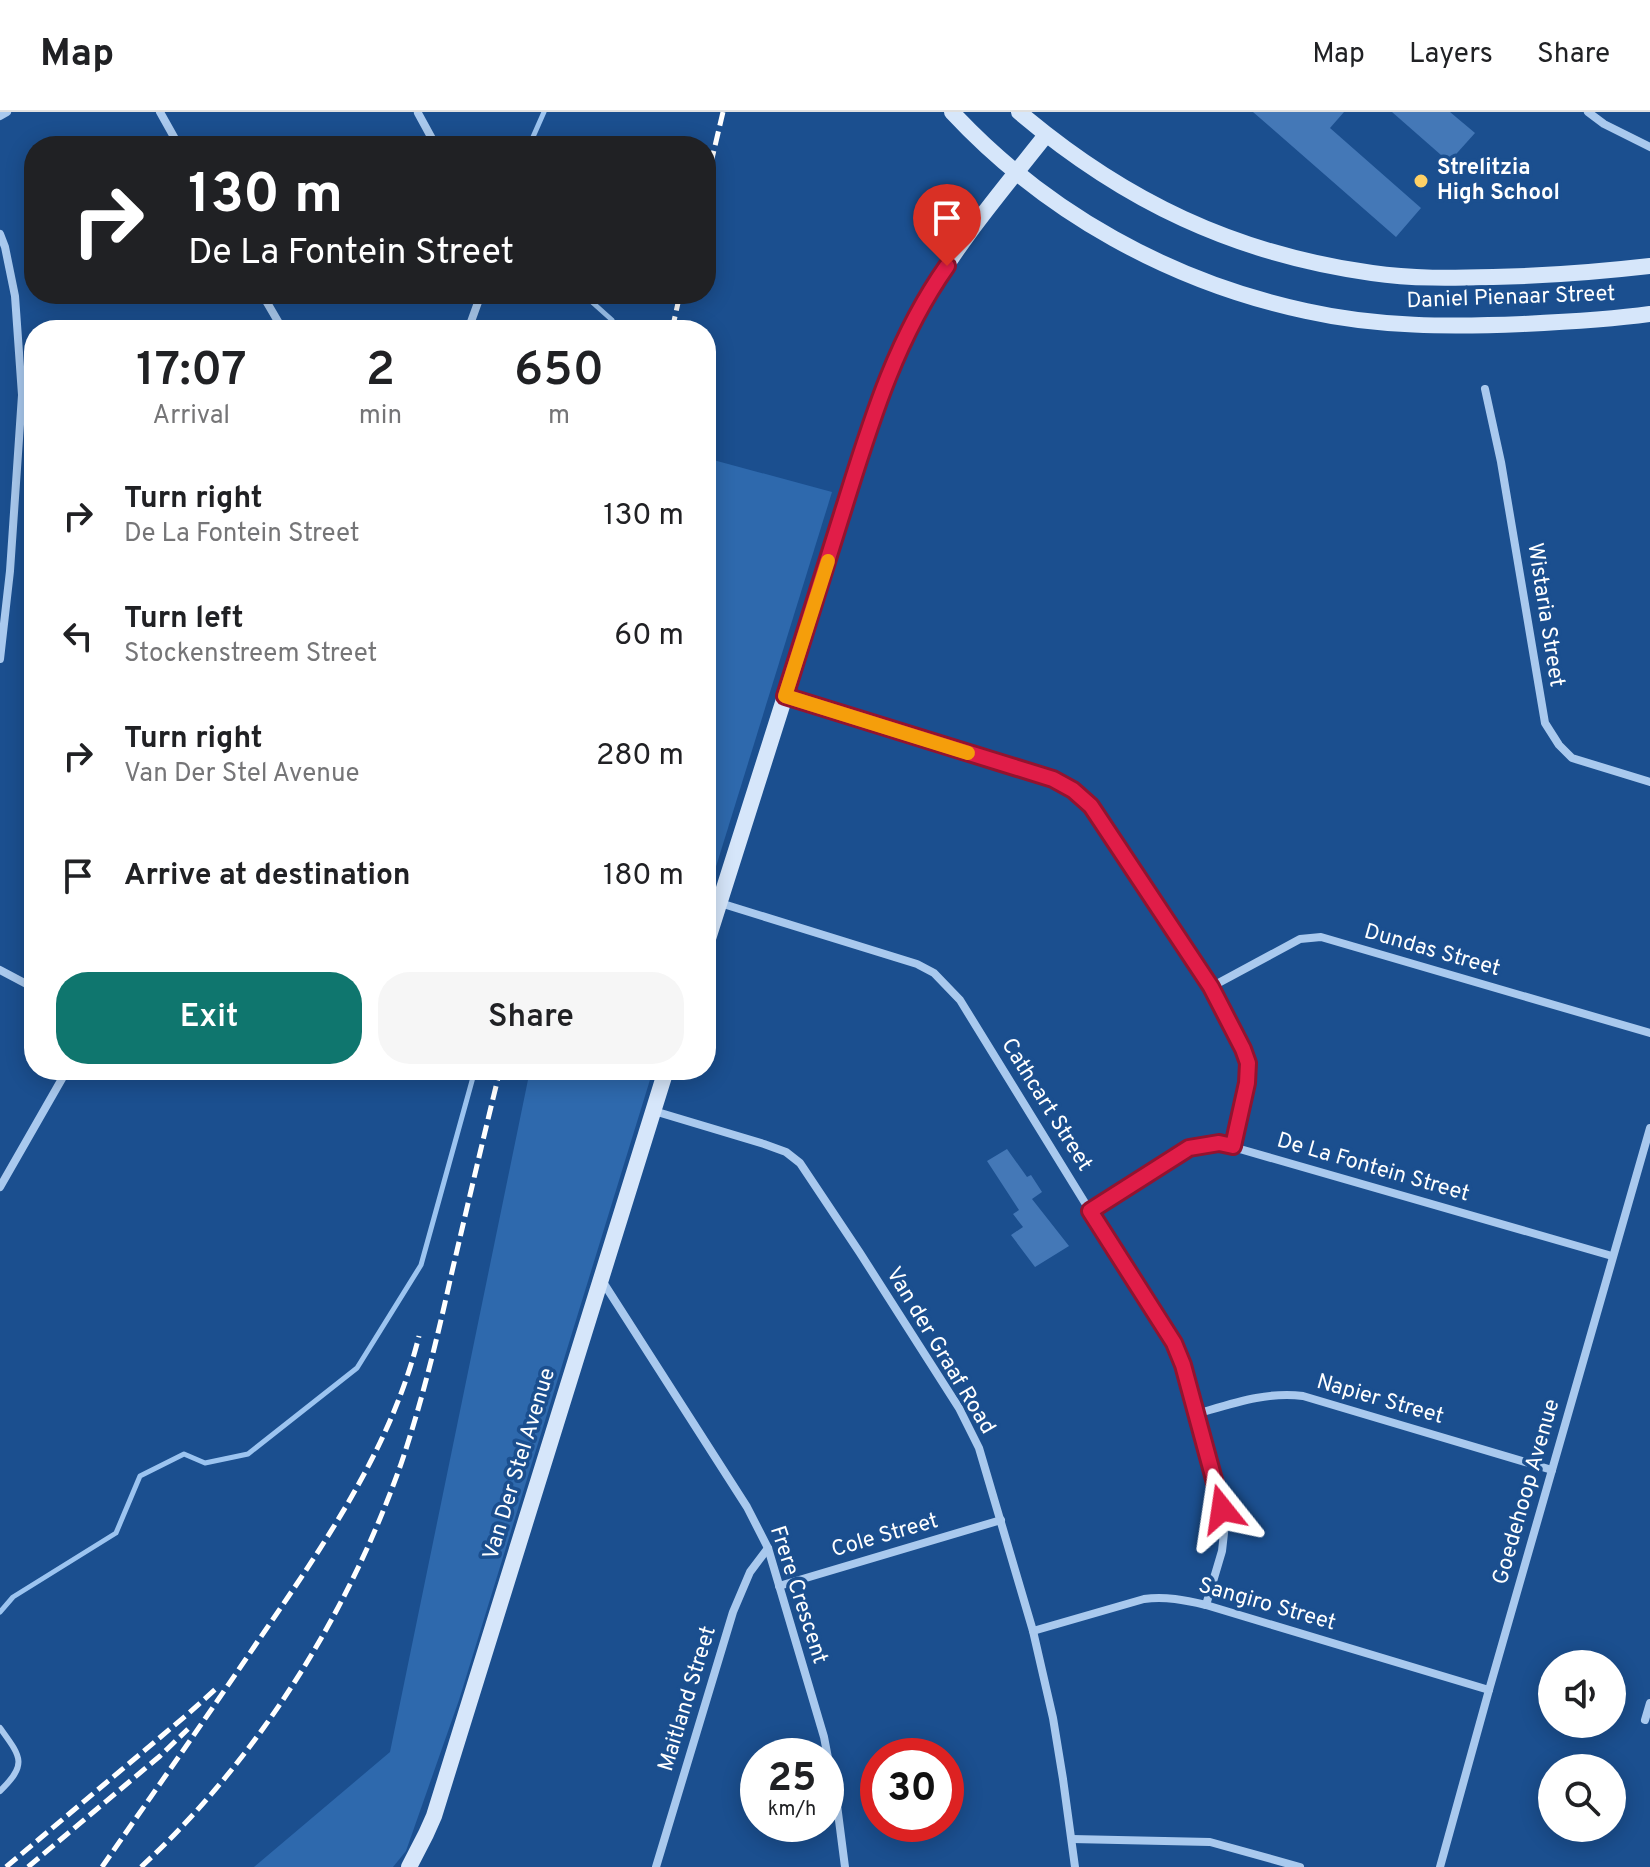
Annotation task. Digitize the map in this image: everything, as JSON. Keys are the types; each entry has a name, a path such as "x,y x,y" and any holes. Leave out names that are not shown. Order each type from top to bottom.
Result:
{"street":[{"path":"0,116 7,112"},
{"path":"160,112 173,136"},
{"name":"Daniel Pienaar Street","path":"952,112 1015,173 1096,228 1166,265 1246,295 1307,311 1376,322 1445,326 1558,323 1650,314"},
{"name":"Daniel Pienaar Street","path":"1019,112 1091,168 1164,211 1224,237 1297,259 1372,273 1452,278 1604,272 1650,266"},
{"path":"1588,112 1604,124 1650,147"},
{"path":"418,113 431,136"},
{"path":"716,913 890,371 934,284 1046,135"},
{"path":"0,234 15,296 22,395 10,571 0,659"},
{"name":"Wistaria Street","path":"1485,389 1501,462 1545,723 1572,758 1650,782"},
{"path":"785,696 1053,779 1073,790 1091,806 1211,987 1243,1049 1248,1063 1247,1083 1233,1146"},
{"name":"Cathcart Street","path":"719,903 917,964 934,973 960,1000 1170,1335 1183,1365 1225,1524 1222,1551 1206,1605"},
{"name":"Dundas Street","path":"1211,987 1300,939 1321,937 1650,1033"},
{"path":"0,970 24,983"},
{"path":"0,1187 61,1080"},
{"name":"Van Der Stel Avenue","path":"409,1867 434,1816 663,1080"},
{"name":"Van der Graaf Road","path":"653,1111 764,1144 786,1152 800,1163 959,1408 979,1448 1033,1631 1053,1718 1075,1867"},
{"name":"Goedehoop Avenue","path":"1440,1867 1650,1128"},
{"name":"De La Fontein Street","path":"1090,1211 1189,1148 1219,1143 1612,1256"},
{"name":"Frere Crescent","path":"601,1279 727,1474 768,1548 824,1737 845,1867"},
{"name":"Napier Street","path":"1196,1414 1256,1398 1291,1394 1552,1470"},
{"name":"Cole Street","path":"779,1586 1001,1520"},
{"name":"Maitland Street","path":"656,1867 733,1612 750,1572 768,1548"},
{"name":"Sangiro Street","path":"1033,1631 1144,1599 1164,1598 1206,1605 1489,1690"},
{"path":"1645,1720 1650,1703"},
{"path":"1072,1839 1210,1842 1300,1867"}],"lane":[{"path":"0,1728 19,1760 17,1773 0,1791"}],"shaded area":[{"path":"716,461 832,492 716,867"},
{"path":"528,1080 650,1080 459,1700 406,1851 393,1867 254,1867 390,1752"}],"building":[{"path":"1253,112 1344,112 1330,128 1421,208 1396,237"},
{"path":"1392,112 1450,112 1475,133 1449,162"},
{"path":"1007,1149 1042,1192 1032,1199 1069,1246 1035,1267 1011,1235 1023,1227 1013,1214 1019,1210 987,1161"}],"waterway":[{"path":"533,136 544,112"},
{"path":"594,304 612,320"},
{"path":"0,1612 13,1597 116,1533 140,1476 184,1454 205,1463 248,1454 357,1368 421,1265 472,1080"}],"railway":[{"path":"716,142 723,112"},
{"path":"674,320 678,304"},
{"path":"141,1867 184,1825 261,1731 327,1629 355,1575 401,1464 422,1394 498,1080"},
{"path":"102,1867 330,1533 391,1418 419,1336"},
{"path":"6,1867 219,1686"},
{"path":"28,1867 188,1729"}],"slow traffic":[{"path":"828,561 785,696 968,753"}],"place":[{"name":"Strelitzia High School","path":"1421,181"}],"route":[{"path":"947,266 910,326 890,371 785,696 1053,779 1073,790 1091,806 1211,987 1248,1063 1247,1083 1233,1146 1219,1143 1189,1148 1090,1211 1174,1343 1183,1365 1222,1509"}]}
